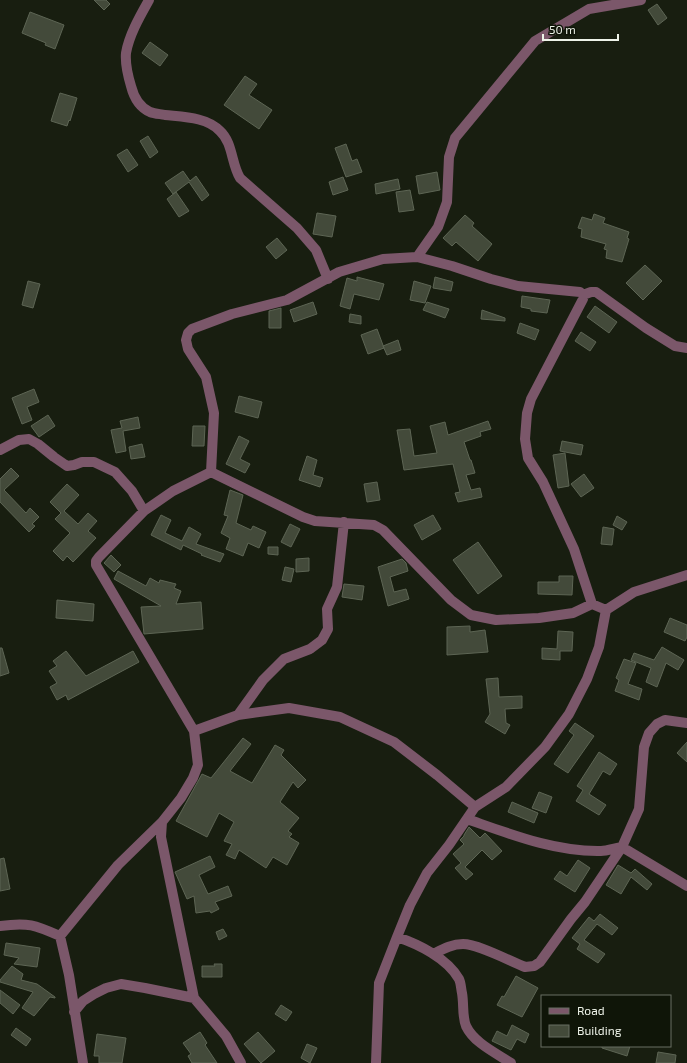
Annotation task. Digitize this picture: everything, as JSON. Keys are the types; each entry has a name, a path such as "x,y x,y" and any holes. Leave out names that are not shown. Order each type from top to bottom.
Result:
{"street":[{"path":"149,0 131,36 126,54 127,68 136,99 142,107 151,112 193,119 208,123 220,130 228,141 240,178 297,228 316,250 328,279"},
{"path":"416,257 438,227 447,202 449,157 454,138 535,41 587,4 641,0"},
{"path":"211,472 214,413 206,377 188,349 186,340 188,333 192,329 232,314 287,300 339,272 383,259 416,257 518,286 580,292 583,295"},
{"path":"583,295 596,292 646,328 675,346 687,348"},
{"path":"583,295 583,299 531,399 527,413 525,439 528,458 543,482 574,549 592,604"},
{"path":"0,450 19,440 29,439 67,466 82,462 94,462 116,472 132,491 144,511"},
{"path":"60,936 118,865 162,822 181,798 193,778 198,765 194,731 96,565 96,561 144,511 172,491 211,472"},
{"path":"211,472 303,517 315,520 374,525 383,530 451,600 471,615 496,620 539,618 573,613 592,604 606,610"},
{"path":"238,715 263,680 284,659 310,649 322,640 328,629 328,609 337,587 344,522"},
{"path":"376,1063 379,983 410,905 426,873 475,807 506,787 545,747 569,714 587,679 599,647 606,610 634,592 687,575"},
{"path":"194,731 238,715 289,708 340,717 394,742 475,807"},
{"path":"433,954 451,946 463,944 474,945 525,967 534,966 540,962 585,902 622,847 639,810 644,747 649,733 657,724 665,720 687,723"},
{"path":"467,819 523,839 571,850 602,851 622,847 687,886"},
{"path":"162,822 161,837 194,998 226,1036 241,1063"},
{"path":"0,926 30,924 60,936"},
{"path":"60,936 69,975 83,1063"},
{"path":"397,936 414,943 433,954 451,968 459,980 466,1026 473,1036 483,1045 511,1063"},
{"path":"74,1012 83,1001 94,994 106,988 121,984 194,998"}],"building":[{"path":"94,0 106,0 110,4 104,10"},
{"path":"657,4 667,18 658,25 648,10"},
{"path":"30,12 64,25 55,49 45,45 46,43 22,33"},
{"path":"150,42 168,55 160,66 142,53"},
{"path":"245,76 257,84 249,95 272,110 259,129 224,105"},
{"path":"60,93 77,98 67,126 51,121"},
{"path":"148,136 158,152 150,158 140,141"},
{"path":"346,144 352,161 357,159 362,172 346,177 335,148"},
{"path":"127,149 138,165 128,172 117,155"},
{"path":"183,171 190,181 196,176 209,195 202,201 189,182 173,194 165,183"},
{"path":"437,172 440,190 419,194 416,176"},
{"path":"343,177 348,190 333,195 329,182"},
{"path":"398,179 400,189 376,194 375,184"},
{"path":"410,190 414,210 399,212 396,192"},
{"path":"176,192 189,211 179,217 167,199"},
{"path":"317,213 336,216 332,237 313,234"},
{"path":"594,214 605,218 603,223 629,232 627,238 629,239 622,262 606,258 607,250 604,249 606,244 581,237 582,229 578,228 582,217 592,220"},
{"path":"465,215 474,223 472,226 492,244 478,261 456,242 452,246 443,238"},
{"path":"277,238 287,250 276,259 266,247"},
{"path":"645,265 662,281 643,300 626,283"},
{"path":"357,277 384,284 379,300 354,294 350,309 340,306 347,278 357,281"},
{"path":"435,277 453,282 451,291 433,288"},
{"path":"28,281 40,284 33,308 22,305"},
{"path":"414,281 431,286 425,303 410,300"},
{"path":"522,296 550,300 547,313 531,311 531,309 521,307"},
{"path":"313,302 317,314 294,322 290,310"},
{"path":"427,302 449,309 445,318 423,310"},
{"path":"595,306 617,322 609,333 587,317"},
{"path":"281,308 281,328 269,328 269,311"},
{"path":"482,310 505,318 505,321 481,319"},
{"path":"350,314 361,316 361,324 349,322"},
{"path":"520,323 539,330 535,340 517,333"},
{"path":"377,329 384,348 368,354 361,335"},
{"path":"581,332 596,342 590,351 575,341"},
{"path":"398,340 401,350 387,355 383,346"},
{"path":"34,389 39,402 27,407 32,420 22,424 12,398"},
{"path":"239,396 262,402 258,418 235,412"},
{"path":"48,415 55,426 39,437 31,426"},
{"path":"138,417 140,428 123,431 126,451 116,453 111,430 122,428 120,421"},
{"path":"488,421 491,429 480,432 481,436 464,442 475,473 466,475 471,490 480,488 482,497 458,502 455,493 460,492 453,464 404,470 397,430 410,429 414,456 437,453 430,426 445,422 448,435"},
{"path":"193,426 205,426 204,446 192,446"},
{"path":"239,436 249,441 240,459 250,464 245,473 226,464"},
{"path":"562,441 583,445 581,455 560,451"},
{"path":"142,444 145,457 131,459 129,447"},
{"path":"565,453 569,486 558,488 553,455"},
{"path":"307,456 317,460 313,475 323,478 320,487 299,480"},
{"path":"11,468 19,476 4,490 26,513 30,508 39,517 32,524 35,526 29,532 0,502 0,479"},
{"path":"584,474 594,488 581,497 571,484"},
{"path":"377,482 380,500 367,502 364,484"},
{"path":"67,484 79,495 64,511 78,524 88,513 97,521 88,531 96,538 73,562 67,556 63,561 53,551 70,533 55,519 61,513 50,502"},
{"path":"230,490 243,495 236,523 251,530 253,526 266,532 259,548 248,543 243,556 226,549 230,538 221,533 228,516 224,515"},
{"path":"161,515 171,520 165,533 182,541 189,527 201,534 196,544 224,554 220,562 201,555 202,554 183,545 181,550 151,535"},
{"path":"433,515 441,529 422,540 414,525"},
{"path":"617,516 627,522 622,530 613,525"},
{"path":"290,524 300,529 291,547 281,542"},
{"path":"603,527 614,529 612,545 601,544"},
{"path":"478,542 502,576 478,594 453,560"},
{"path":"268,547 278,547 278,555 268,554"},
{"path":"111,555 121,565 114,572 104,563"},
{"path":"309,558 309,571 296,572 296,559"},
{"path":"402,559 406,563 408,571 390,577 394,592 406,589 409,599 388,606 378,567"},
{"path":"285,567 294,569 291,582 282,580"},
{"path":"118,571 146,586 150,578 159,583 160,580 176,584 174,588 181,591 176,604 201,602 203,629 144,634 141,607 161,606 114,579"},
{"path":"559,576 573,576 572,595 538,594 538,582 559,582"},
{"path":"344,584 364,586 362,600 342,597"},
{"path":"57,600 94,604 93,621 56,618"},
{"path":"670,618 687,625 687,637 685,641 664,632"},
{"path":"470,626 470,632 485,630 488,652 447,655 447,627"},
{"path":"558,631 573,632 572,651 560,651 560,660 542,659 542,648 557,649"},
{"path":"662,647 684,660 678,670 666,663 657,687 646,682 651,668 631,660 634,653 654,660"},
{"path":"0,648 2,648 9,673 0,676"},
{"path":"66,651 86,676 133,651 139,662 68,700 66,695 57,700 50,687 57,683 49,671 57,666 53,661"},
{"path":"624,659 636,663 628,684 642,689 639,700 615,691 619,680 616,678"},
{"path":"498,678 499,697 522,696 522,708 505,709 506,723 510,725 505,734 485,722 490,714 486,679"},
{"path":"575,723 594,736 568,773 554,764 574,735 569,731"},
{"path":"243,738 251,744 230,771 252,783 275,745 284,750 281,755 306,780 298,788 293,782 280,802 299,818 288,831 292,834 289,837 299,843 287,865 273,857 266,868 239,850 235,859 226,855 232,844 224,841 234,822 219,813 207,837 176,821 202,774 211,778"},
{"path":"687,742 687,762 677,753"},
{"path":"599,752 617,764 610,775 603,771 589,794 606,805 599,815 576,801 583,790 577,786"},
{"path":"539,792 552,797 546,813 532,808"},
{"path":"512,802 538,813 534,823 508,812"},
{"path":"469,827 480,838 485,833 502,851 492,860 482,850 465,867 473,874 466,880 455,868 461,863 453,854 464,844 460,840"},
{"path":"210,856 215,867 199,875 208,894 228,886 232,896 215,902 219,909 211,913 210,911 196,913 194,896 187,899 175,872"},
{"path":"4,858 10,889 0,891 0,859"},
{"path":"578,860 590,868 575,892 554,879 560,871 567,876"},
{"path":"618,865 631,873 635,869 652,884 647,890 631,877 621,894 606,885"},
{"path":"600,914 618,928 612,935 597,924 584,940 605,954 598,963 577,949 580,944 572,938 589,917 594,921"},
{"path":"223,929 227,936 219,940 216,932"},
{"path":"6,943 40,948 37,967 14,964 19,958 4,955"},
{"path":"214,964 222,964 222,977 202,977 202,966 215,966"},
{"path":"12,966 23,974 21,980 37,984 55,997 50,997 34,1016 22,1008 33,992 0,982"},
{"path":"516,976 538,988 522,1017 497,1005 502,996 504,997"},
{"path":"0,990 20,1005 13,1014 0,1003"},
{"path":"281,1005 292,1012 286,1021 275,1014"},
{"path":"512,1025 529,1034 525,1043 517,1039 511,1050 492,1041 497,1031 507,1036"},
{"path":"16,1028 31,1039 26,1046 11,1035"},
{"path":"200,1032 207,1043 205,1045 217,1063 192,1063 188,1056 191,1054 183,1043"},
{"path":"258,1032 275,1051 261,1063 244,1044"},
{"path":"97,1034 126,1038 122,1063 99,1063 99,1056 94,1056"},
{"path":"307,1044 317,1048 310,1063 301,1058"},
{"path":"602,1047 630,1047 627,1056"},
{"path":"658,1052 676,1055 675,1063 656,1063"}]}
